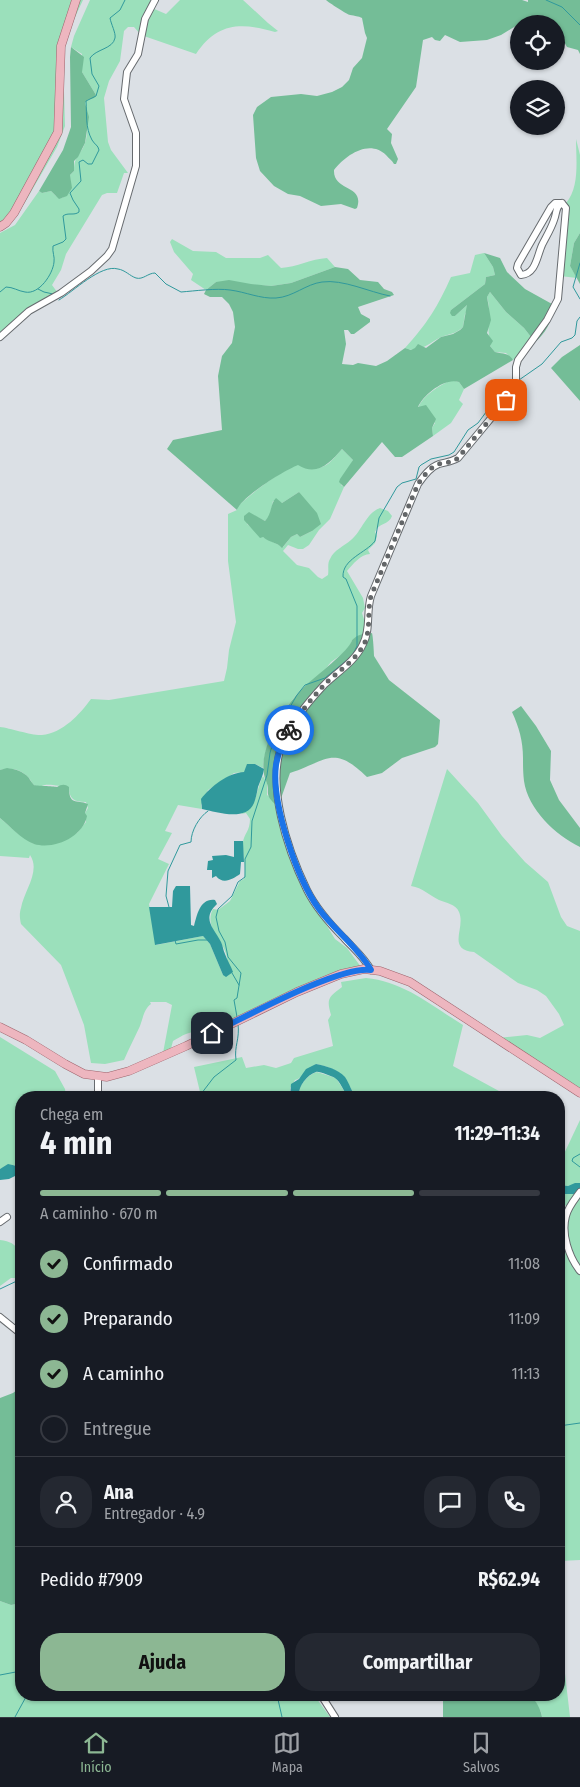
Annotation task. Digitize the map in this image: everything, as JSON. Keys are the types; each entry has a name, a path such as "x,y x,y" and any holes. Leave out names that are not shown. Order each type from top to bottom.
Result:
{"main road":[{"path":"0,227 14,213 58,132 61,46 76,0"},
{"path":"0,1027 84,1074 107,1076 129,1070 186,1046 297,992 341,974 364,969 380,971 410,982 580,1092"}],"street":[{"path":"0,337 33,308 61,293 91,271 112,249 136,166 136,133 124,99 127,72 138,54 145,20 155,0"},
{"path":"555,203 562,203 557,207 555,218 536,263 525,275 520,275 517,268 518,264 532,237 546,219 551,207 555,203"},
{"path":"371,970 364,958 331,925 307,890 293,854 277,800 276,766 280,750 294,722 324,686 361,649 368,630 368,606 371,596 418,484 435,466 449,463 458,458 516,388 518,360 547,320 558,298 566,208 562,203"},
{"path":"98,1076 98,1091"},
{"path":"580,1192 566,1216 565,1233 572,1259 580,1271"},
{"path":"0,1222 7,1217"},
{"path":"0,1317 15,1329"},
{"path":"325,1701 335,1717"}],"green space":[{"path":"0,0 83,0 64,49 65,126 57,147 24,204 13,218 0,228"},
{"path":"90,0 157,0 152,8 166,14 180,0 243,0 278,31 240,26 230,28 212,36 196,54 141,35 134,27 128,27 124,31 120,61 109,81 104,98 108,142 111,150 128,173 124,173 117,193 102,195 66,254 61,270 52,285 60,296 36,310 0,339 0,233 15,225 39,191 42,193 51,191 56,196 62,198 66,196 70,191 70,175 74,171 76,158 86,139 85,103 86,100 96,95 82,72 82,54 71,47"},
{"path":"326,0 522,0 528,2 528,0 580,0 580,54 578,50 567,47 565,44 565,15 510,15 510,30 487,40 460,42 445,35 440,41 432,37 423,40 416,87 387,129 392,134 391,143 398,159 396,164 379,150 372,148 351,154 334,170 338,182 357,195 357,208 341,204 321,206 300,196 288,194 274,186 260,171 256,158 253,115 257,107 271,97 301,94 317,96 342,87 349,80 353,68 362,58 367,38 362,18 348,14"},
{"path":"71,47 84,57 82,72 96,95 85,103 89,117 85,143 74,161 74,171 70,175 72,188 67,196 59,199 51,191 42,193 39,191 63,150 71,127"},
{"path":"576,139 580,155 580,233 574,243 570,266 577,278 560,276 566,203 573,189 577,164"},
{"path":"580,233 580,284 570,266 574,243"},
{"path":"172,239 193,251 216,252 226,258 260,258 268,255 281,268 327,258 335,267 291,283 271,286 216,282 206,290 191,280 193,274 174,252 170,242"},
{"path":"484,253 493,267 495,275 486,277 485,284 451,310 455,316 467,305 468,309 465,314 463,327 419,349 405,348 420,331 451,277 470,273 475,255"},
{"path":"484,253 500,258 507,272 525,289 552,304 552,315 546,330 535,342 490,292 487,297 491,320 487,333 493,341 490,346 495,352 508,355 513,360 464,389 459,382 453,381 447,382 429,392 418,407 426,405 436,419 432,428 433,436 402,457 395,457 382,442 344,487 339,482 340,479 353,460 342,449 323,467 311,470 298,465 284,472 246,498 237,510 167,449 173,440 222,430 218,376 222,356 232,343 235,327 233,312 229,304 222,297 210,297 204,294 216,282 229,280 271,286 291,283 335,267 348,269 360,280 378,282 384,289 392,292 394,295 358,307 361,314 370,319 370,322 354,334 344,330 346,344 342,364 353,365 358,363 376,366 387,361 405,348 411,350 418,344 426,348 441,337 453,334 463,327 467,305 455,316 452,316 450,313 451,310 485,284 486,277 495,275 493,267"},
{"path":"490,292 535,342 513,360 506,353 495,352 490,346 487,297"},
{"path":"580,345 580,401 551,368 562,357"},
{"path":"451,380 459,382 464,389 459,400 463,404 451,423 433,436 432,428 435,423 418,408 427,395"},
{"path":"342,449 353,460 341,485 344,487 330,519 319,530 309,545 303,549 298,549 288,545 283,551 297,565 309,568 322,579 328,575 329,562 332,556 355,536 371,514 380,508 388,511 392,516 391,519 376,529 375,543 368,550 370,554 360,558 347,571 363,598 365,608 362,613 368,632 352,640 347,650 331,662 319,676 305,686 290,703 277,723 267,746 263,768 255,764 245,772 234,773 208,790 201,805 202,809 178,805 165,831 172,833 158,859 169,864 149,904 156,945 203,936 210,944 223,975 227,958 213,928 211,916 213,909 218,910 230,901 240,881 244,879 243,842 250,819 246,813 241,814 254,801 263,776 267,783 267,795 279,804 279,809 309,897 335,939 347,948 361,967 208,1034 194,1032 186,1034 173,1041 170,1052 163,1053 172,1005 166,1002 150,1002 151,1004 145,1011 124,1060 105,1064 91,1063 84,1025 61,965 21,924 20,910 33,874 33,861 30,855 29,858 0,856 0,818 17,833 34,844 77,833 86,822 85,813 88,808 86,802 78,801 71,797 69,787 36,786 26,775 19,771 12,769 0,770 0,727 42,735 64,727 82,711 91,699 109,700 224,681 236,622 228,561 228,514 237,510 238,506 274,477 298,464 309,468 320,468 328,464","holes":["299,492 312,531 300,537 297,534 291,537 283,547 263,537 247,524 249,513 265,521 270,516 273,501 282,503"]},
{"path":"299,492 317,513 321,524 300,537 297,534 291,537 282,548 263,537 260,538 244,520 244,516 249,512 265,521 276,498 282,503"},
{"path":"368,632 368,634 372,633 374,656 389,680 440,720 438,744 435,747 402,758 382,773 367,777 346,761 337,758 322,760 290,773 279,804 275,804 268,795 263,770 268,743 281,716 298,693 339,657 352,640"},
{"path":"521,706 551,751 550,780 559,800 580,828 580,847 561,836 552,828 531,801 524,778 523,752 519,729 512,712"},
{"path":"7,768 24,774 34,785 57,787 66,785 69,787 70,797 74,801 88,804 85,813 87,816 80,830 66,840 50,845 34,844 16,832 0,818 0,770"},
{"path":"447,769 478,803 502,836 525,862 548,882 561,917 567,926 580,931 580,1093 497,1038 527,1035 540,1038 564,1025 559,1014 546,996 537,990 518,983 474,952 461,947 459,937 461,918 458,909 411,886"},
{"path":"366,978 392,984 417,995 463,1025 453,1066 499,1091 352,1091 346,1080 337,1071 316,1064 295,1080 290,1091 200,1091 194,1067 242,1057 246,1068 264,1065 276,1068 291,1063 294,1058 333,1046 328,1020 331,1015 329,1001 334,993 342,987 341,982"},
{"path":"0,1037 55,1071 65,1091 15,1091 15,1165 0,1169"},
{"path":"317,1072 336,1078 344,1091 300,1091 310,1076"},
{"path":"580,1120 580,1183 565,1186 565,1152"},
{"path":"565,1194 580,1194 580,1560 565,1561 565,1236 570,1208 565,1205"},
{"path":"0,1240 7,1241 15,1246 15,1278 11,1278 0,1286"},
{"path":"15,1392 15,1604 11,1605 0,1601 0,1398"},
{"path":"0,1601 11,1605 15,1604 15,1701 318,1701 330,1717 0,1717"},
{"path":"565,1674 570,1717 542,1717 535,1701 565,1701"},
{"path":"443,1701 535,1701 541,1711 542,1717 443,1717"}],"water":[{"path":"247,764 255,764 264,769 255,801 250,809 238,814 231,814 202,809 201,799 210,789 232,775 244,772"},
{"path":"234,841 243,841 244,862 241,862 240,874 225,881 216,876 212,878 212,870 207,870 208,861 213,860 212,856 226,855 234,857"},
{"path":"176,886 190,886 191,925 194,926 198,912 203,904 210,900 215,900 217,904 212,909 209,919 233,972 226,977 223,975 210,944 203,936 155,945 149,907 172,907 173,891"},
{"path":"316,1064 332,1068 345,1077 352,1091 344,1091 337,1079 318,1072 309,1076 299,1091 290,1091 291,1084 299,1079 306,1069"},
{"path":"8,1164 15,1166 15,1176 0,1180 0,1169"},
{"path":"580,1183 580,1194 565,1194 565,1186"}],"waterway":[{"path":"0,292 6,287 30,292 44,283 53,267 53,246 66,239 63,216 79,212 70,193 81,181 79,162 83,160 88,164 92,164 99,150 92,140 87,121 86,101 96,96 99,86 92,74 90,58 114,42 115,34 110,18 120,10 125,0"},
{"path":"546,0 562,7 580,25"},
{"path":"580,263 573,287 580,299"},
{"path":"59,300 96,274 111,269 121,270 139,278 155,273 166,284 181,292 225,289 276,298 316,283 339,282 390,296"},
{"path":"38,289 53,294"},
{"path":"519,380 542,364 561,342 575,335 577,321 580,317"},
{"path":"237,1017 234,1000 237,998 241,973 228,957 216,917 218,909 232,896 238,882 245,877 245,859 251,847 252,821 267,775 276,731 305,685 325,678 352,656 357,646 357,606 346,579 343,577 346,565 375,541 379,518 397,487 402,483 416,479 421,465 431,459 454,452 468,430 478,423 495,400 513,386"},
{"path":"169,907 166,896 168,871 180,845 191,842 192,833 196,825 208,811"},
{"path":"175,940 176,944 208,940"},
{"path":"232,973 239,985"},
{"path":"203,1091 214,1077 236,1060 238,1024"},
{"path":"580,1154 573,1158 572,1161 580,1167"},
{"path":"0,1289 15,1282"},
{"path":"565,1425 580,1423"},
{"path":"0,1675 15,1672"},
{"path":"15,1717 24,1701"},
{"path":"278,1701 282,1717"}],"way so far":[{"path":"289,730 324,686 349,663 365,642 368,630 368,606 371,596 418,484 435,466 449,463 458,458 506,400"}],"route":[{"path":"212,1033 297,992 341,974 356,970 371,970 364,958 331,925 318,907 307,890 293,854 277,800 276,784 276,766 283,740 289,730"}]}
